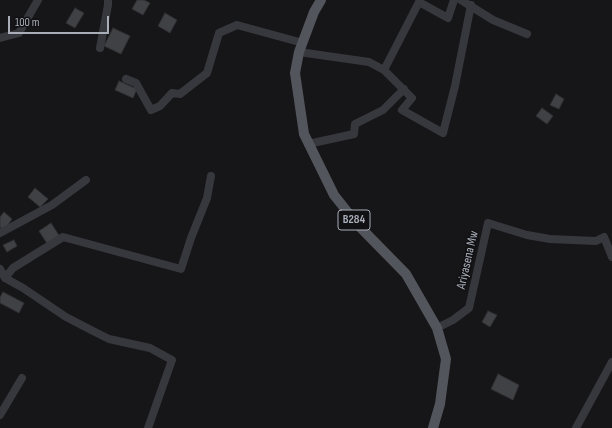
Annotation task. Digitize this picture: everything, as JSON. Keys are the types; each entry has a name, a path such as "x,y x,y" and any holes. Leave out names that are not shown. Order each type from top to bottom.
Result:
{"main road":[{"name":"B284","path":"321,0 314,12 301,47 295,73 304,134 334,194 357,224 406,274 438,328 446,359 440,404 433,428"}],"street":[{"path":"0,38 19,33 38,0"},
{"path":"100,48 108,0"},
{"path":"384,70 419,2 448,18 454,0"},
{"path":"461,0 493,20 527,34"},
{"path":"126,79 136,83 151,110 160,106 172,93 180,94 207,73 219,33 237,25 301,47 369,62 384,70 404,88 412,98 402,110 443,133 455,86 470,5"},
{"path":"308,144 354,134 355,124 383,110 404,88"},
{"path":"5,278 13,268 63,237 181,270 191,238 207,198 211,176"},
{"path":"0,234 52,205 86,180"},
{"name":"Ariyasena Mw","path":"438,328 453,320 469,308 488,223 527,235 550,239 596,241 604,237 612,257"},
{"path":"0,269 5,278 23,288 66,317 109,339 150,348 172,360 148,428"},
{"path":"576,428 612,362"},
{"path":"0,415 22,378"}],"building":[{"path":"137,0 144,0 150,3 143,15 132,9"},
{"path":"75,8 84,13 75,28 66,23"},
{"path":"165,13 177,20 170,33 158,26"},
{"path":"113,28 130,36 121,54 104,46"},
{"path":"119,81 137,89 133,98 115,90"},
{"path":"556,94 564,99 559,109 550,105"},
{"path":"542,108 553,116 547,124 536,116"},
{"path":"35,188 48,199 40,207 28,197"},
{"path":"4,212 12,219 4,230 0,227 0,217"},
{"path":"51,223 60,237 48,245 39,231"},
{"path":"14,240 17,246 7,252 3,245"},
{"path":"3,292 24,303 19,313 0,303 0,297"},
{"path":"488,311 497,315 490,327 482,322"},
{"path":"498,374 519,385 513,400 491,389"}]}
